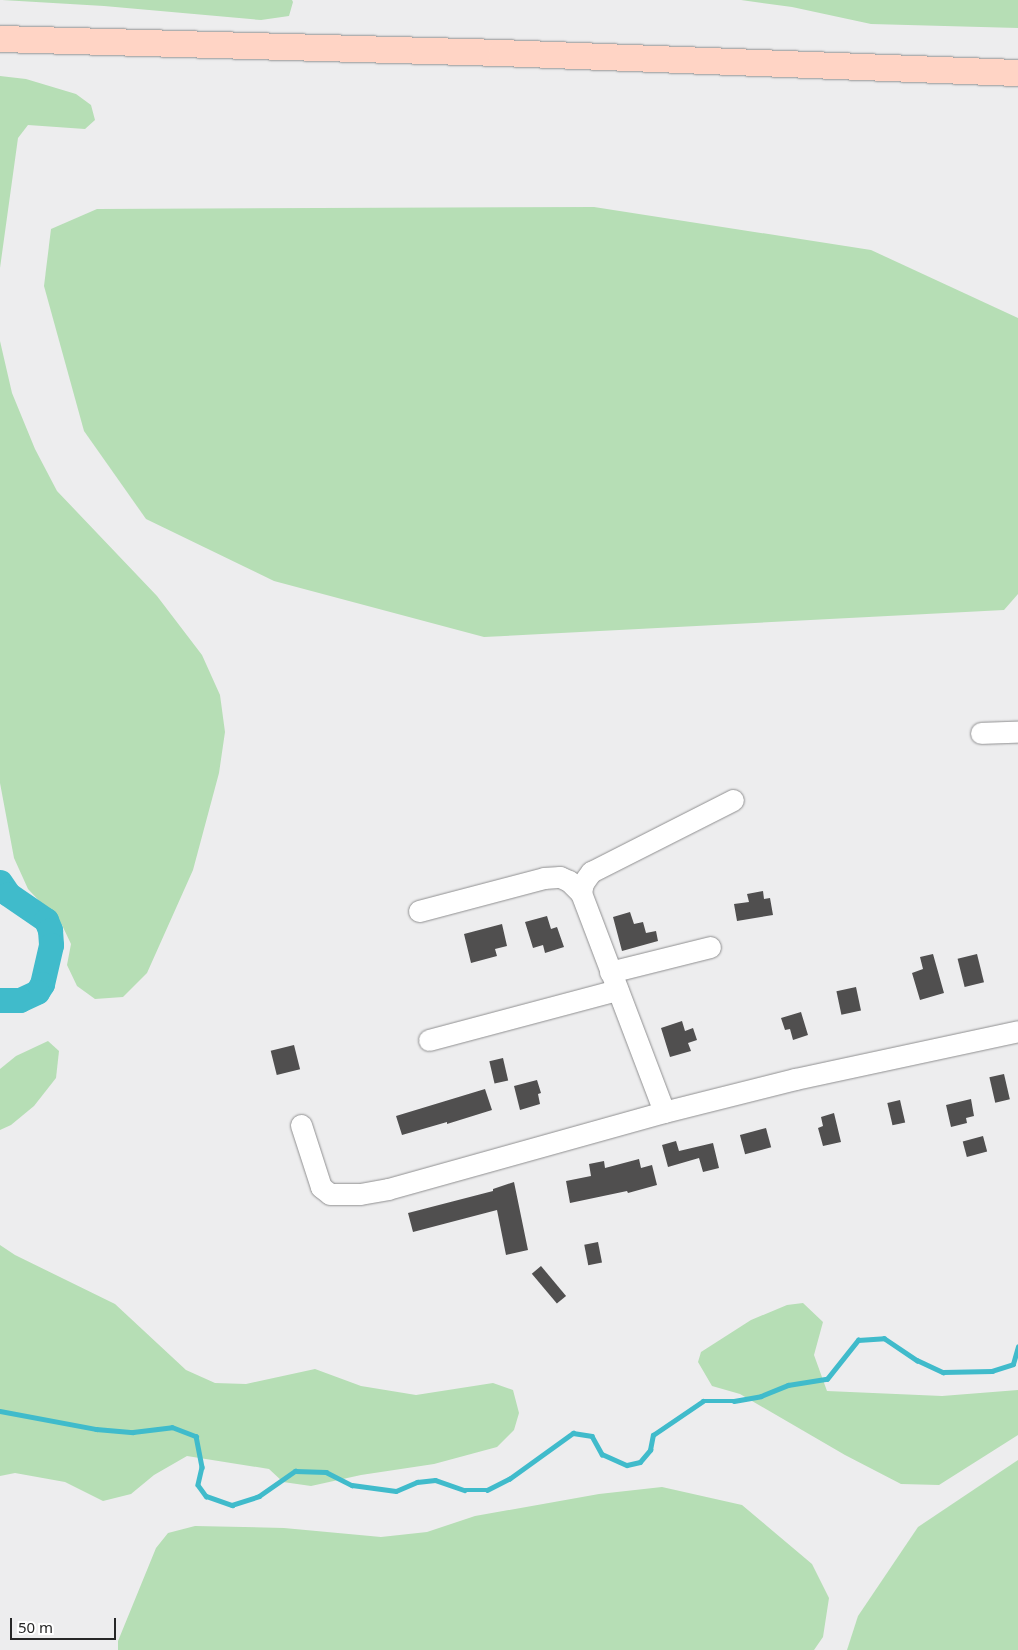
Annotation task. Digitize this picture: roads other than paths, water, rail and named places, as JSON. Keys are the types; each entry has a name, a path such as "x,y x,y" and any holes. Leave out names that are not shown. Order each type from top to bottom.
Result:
{"main road":[{"path":"0,39 501,53 1018,74"}],"street":[{"path":"981,733 1018,732"},
{"path":"581,894 583,882 591,872 733,800"},
{"path":"419,911 544,878 560,877 569,881 581,894 664,1112"},
{"path":"430,1040 613,981 710,947"},
{"path":"302,1125 321,1187 330,1194 344,1195 388,1189 664,1112 794,1079 1018,1031"}],"waterway":[{"path":"0,882 8,894 46,920 50,930 51,945 42,984 37,992 20,1000 0,1000"},
{"path":"0,1411 96,1429 133,1432 172,1427 196,1436 202,1467 198,1485 206,1496 232,1505 259,1496 295,1471 326,1472 352,1485 396,1491 417,1482 435,1480 464,1490 487,1490 509,1479 573,1433 592,1436 602,1454 627,1465 640,1462 650,1450 653,1435 703,1401 734,1401 761,1396 788,1385 827,1379 858,1340 884,1338 917,1360 943,1372 992,1371 1013,1364 1018,1347"}]}
